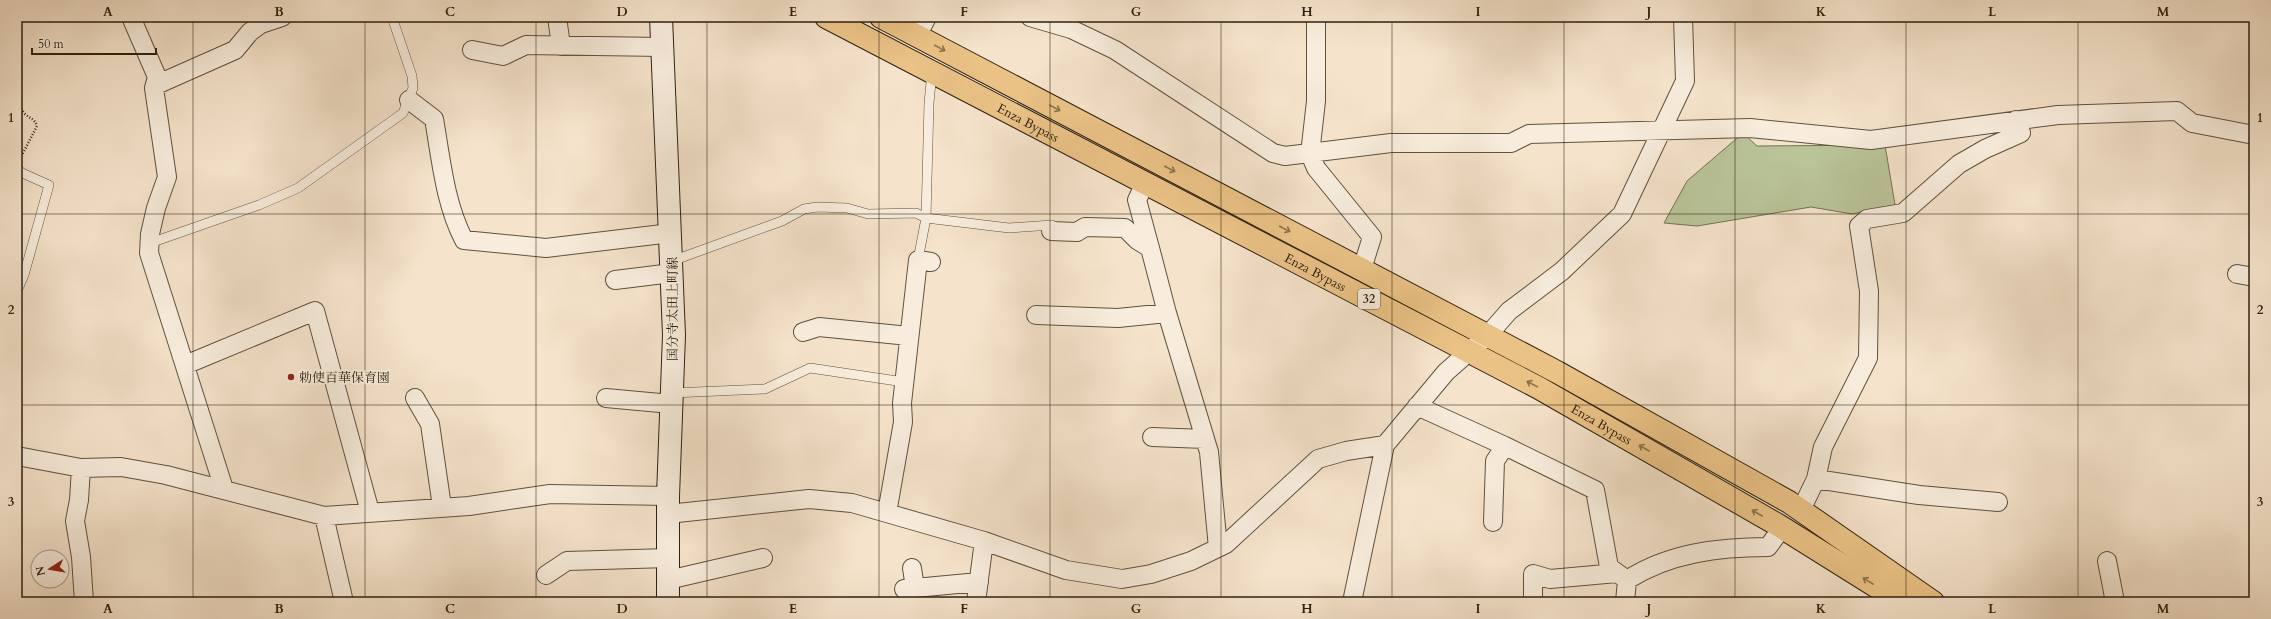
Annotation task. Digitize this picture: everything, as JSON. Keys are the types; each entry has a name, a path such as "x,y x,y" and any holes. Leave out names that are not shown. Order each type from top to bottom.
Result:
{"highway":[{"name":"Enza Bypass","path":"826,17 1539,388 1782,528 1901,602"},
{"name":"Enza Bypass","path":"881,17 1557,372 1801,510 1933,602"}],"main road":[{"name":"国分寺太田上町線","path":"662,17 674,335 668,505 668,602"}],"street":[{"path":"131,17 157,77 154,88 167,177 156,208 149,253 186,365 224,489"},
{"path":"156,85 235,50 250,32 261,24 282,17"},
{"path":"557,17 560,46"},
{"path":"917,36 927,17"},
{"path":"1030,17 1071,30 1115,50 1273,153 1285,156 1391,143 1511,143 1529,134 1750,128 1871,140 2058,115 2177,112 2192,123 2254,134"},
{"path":"1316,17 1316,101 1310,154 1316,168 1372,237 1362,269"},
{"path":"1352,602 1385,445 1446,372 1488,335 1509,311 1562,271 1622,214 1685,80 1683,17"},
{"path":"472,50 503,56 526,45 663,47"},
{"path":"409,100 434,119 445,178 458,228 464,240 546,248 671,233"},
{"path":"1801,510 1816,478 1823,448 1868,358 1869,291 1859,226 1867,219 1903,213 1959,164 1985,149 2021,133 2016,120"},
{"path":"1145,183 1137,200 1166,313 1209,452 1218,548"},
{"path":"1058,231 1077,232 1085,227 1125,228 1137,240 1150,248"},
{"path":"887,513 903,422 902,404 909,336 925,261"},
{"path":"615,280 672,267"},
{"path":"186,365 315,311 370,512"},
{"path":"1036,315 1118,318 1166,313"},
{"path":"803,332 819,327 909,336"},
{"path":"415,398 430,424 442,507"},
{"path":"606,398 671,398"},
{"path":"1417,406 1505,446 1595,490 1609,567 1622,577 1625,602"},
{"path":"1152,437 1205,439"},
{"path":"17,456 81,468 121,467 224,489 324,516 470,506 550,494 668,505 809,499 852,503 984,541 1066,570 1122,579 1191,561 1226,544 1318,459 1385,445"},
{"path":"1493,522 1495,461 1505,446"},
{"path":"81,468 79,500 75,521 81,557 84,602"},
{"path":"1816,478 1919,495 1998,502"},
{"path":"324,516 344,602"},
{"path":"1533,602 1533,574 1550,578 1622,577 1696,551 1731,547 1768,547 1782,528"},
{"path":"976,602 984,541"},
{"path":"546,575 567,561 668,558"},
{"path":"668,580 763,558"},
{"path":"2107,561 2115,602"},
{"path":"912,568 909,588 979,582"}],"lane":[{"path":"150,243 260,206 298,188 403,113 413,88 412,76 392,17"},
{"path":"925,261 929,103 932,72"},
{"path":"17,291 24,275 49,185 20,172 19,163"},
{"path":"672,267 782,221 804,209 817,207 847,208 868,214 916,213 926,218 1009,228 1052,225 1058,231"},
{"path":"671,398 765,389 810,368 904,382"}],"path":[{"path":"17,88 20,104 25,114 35,120 36,126 19,163"}],"green space":[{"path":"1743,133 1757,146 1885,145 1895,205 1852,214 1811,207 1697,226 1664,223 1687,181"}],"place":[{"name":"勅使百華保育園","path":"291,377"}]}
